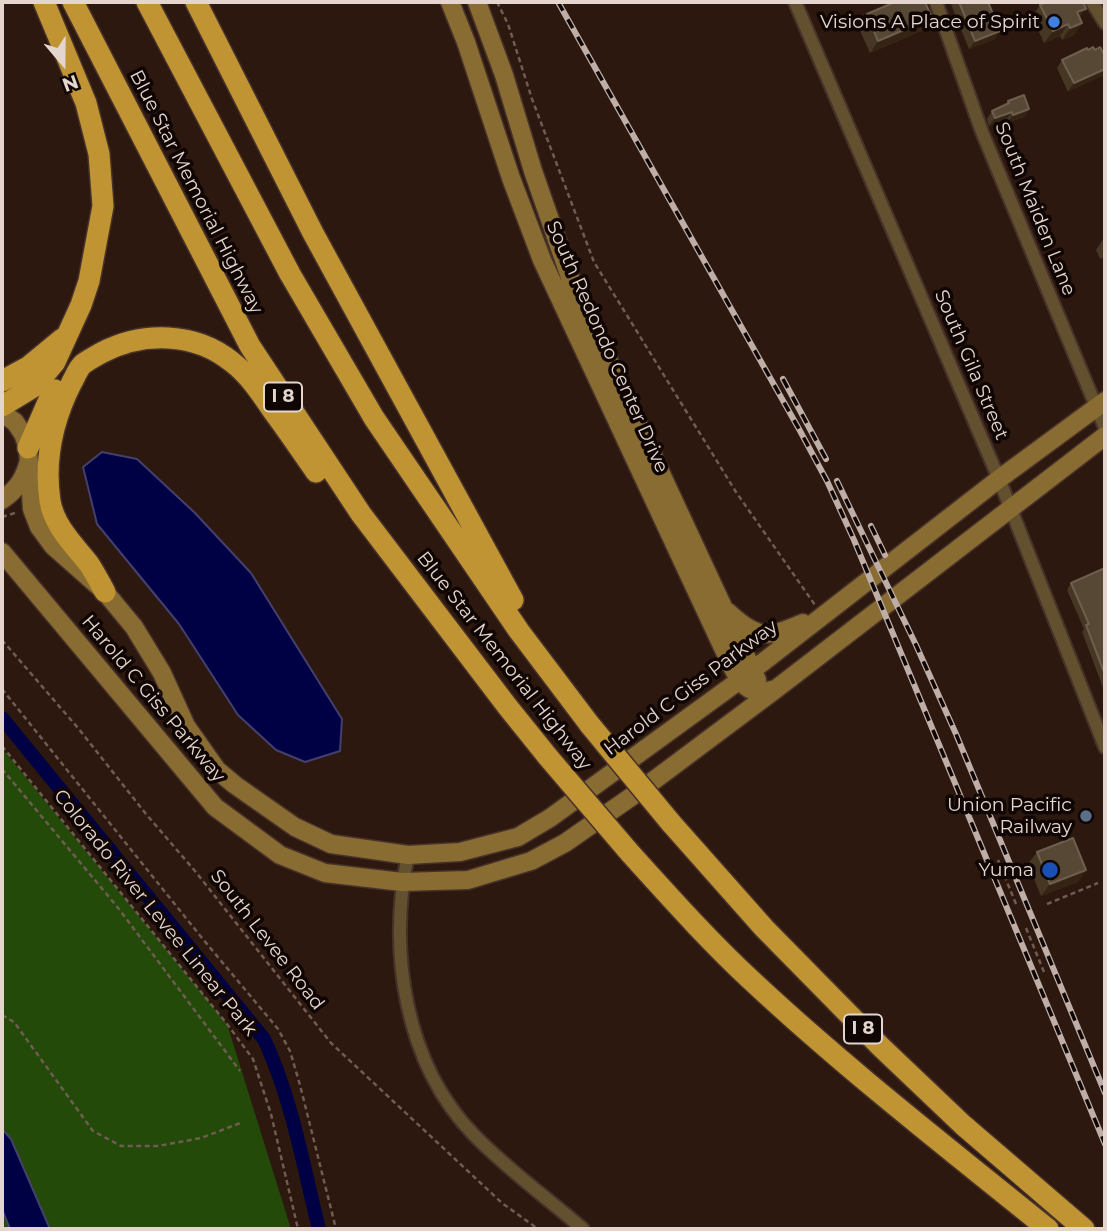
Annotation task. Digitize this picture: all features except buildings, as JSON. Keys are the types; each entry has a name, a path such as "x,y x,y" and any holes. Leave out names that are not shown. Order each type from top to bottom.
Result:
{"highway":[{"path":"2,406 36,386 55,362 81,306 89,281 103,206 99,154 86,103 44,2"},
{"name":"Blue Star Memorial Highway","path":"73,2 250,346 361,514 507,706 630,853 703,933 793,1019 855,1073 1048,1229"},
{"name":"Blue Star Memorial Highway","path":"147,2 290,274 374,418 519,631 559,685 671,823 771,935 881,1047 963,1125 1078,1224"},
{"path":"156,2 196,96"},
{"path":"196,2 313,233 559,685"},
{"path":"2,381 29,367 68,332"},
{"path":"28,456 48,402 61,381 116,345 138,339 164,337 192,341 210,349 231,361 250,378 440,641 507,706"},
{"path":"82,365 66,394 55,424 49,452 51,504 64,534 90,566 105,592"}],"main road":[{"name":"South Redondo Center Drive","path":"450,2 542,260 724,650 746,675 757,678 757,691"},
{"name":"South Redondo Center Drive","path":"477,2 504,75 533,171 571,280 725,609 746,675"},
{"name":"Harold C Giss Parkway","path":"2,413 15,422 23,434 28,456 32,509 39,527 53,546 105,592 134,627 162,673 186,726 217,770 295,827 331,845 408,855 460,852 518,837 550,818 746,675 822,608 1101,404"},
{"name":"Harold C Giss Parkway","path":"2,552 215,807 280,855 325,873 402,882 468,880 531,861 565,843 743,714 1105,436"},
{"path":"2,500 15,490 24,478 28,456"},
{"path":"725,609 741,624 757,632 770,634 781,633 822,608"},
{"path":"708,703 723,672 724,650"},
{"path":"743,714 757,691 776,689"}],"street":[{"name":"South Gila Street","path":"795,2 999,479 1105,747"},
{"name":"South Maiden Lane","path":"936,2 982,132 1101,404 1105,428"},
{"path":"1093,2 1105,23"},
{"path":"408,855 402,882 403,984 414,1027 437,1086 473,1133 583,1229"}],"path":[{"path":"497,2 508,24 531,99 594,262 736,492 822,608"},
{"path":"2,517 21,511"},
{"name":"South Levee Road","path":"2,640 195,871 331,1043 502,1203 538,1229"},
{"path":"2,689 278,1029 290,1051 300,1084 336,1229"},
{"name":"Colorado River Levee Linear Park","path":"2,746 228,1024 253,1059 271,1114 298,1229"},
{"path":"2,769 119,909 240,1070"},
{"path":"998,860 1016,904"},
{"path":"1047,904 1098,883"},
{"path":"1026,928 1044,972"},
{"path":"2,1015 14,1022 93,1131 121,1146 158,1146 201,1138 243,1122"}],"green space":[{"path":"2,748 227,1024 291,1229 2,1229"}],"shaded area":[{"path":"102,452 137,459 195,513 251,573 342,719 340,751 305,762 276,750 238,715 179,624 97,524 83,467"},
{"path":"2,1129 11,1139 50,1229 10,1229 2,1209"}],"waterway":[{"path":"2,718 264,1039 289,1109 319,1229"}],"railway":[{"path":"558,2 827,481 1105,1144"},
{"path":"783,379 826,459"},
{"path":"837,481 956,734 1105,1093"},
{"path":"871,526 885,555"}],"place":[{"name":"Visions A Place of Spirit","path":"1054,22"},
{"name":"Union Pacific Railway","path":"1086,816"},
{"name":"Yuma","path":"1050,870"}]}
